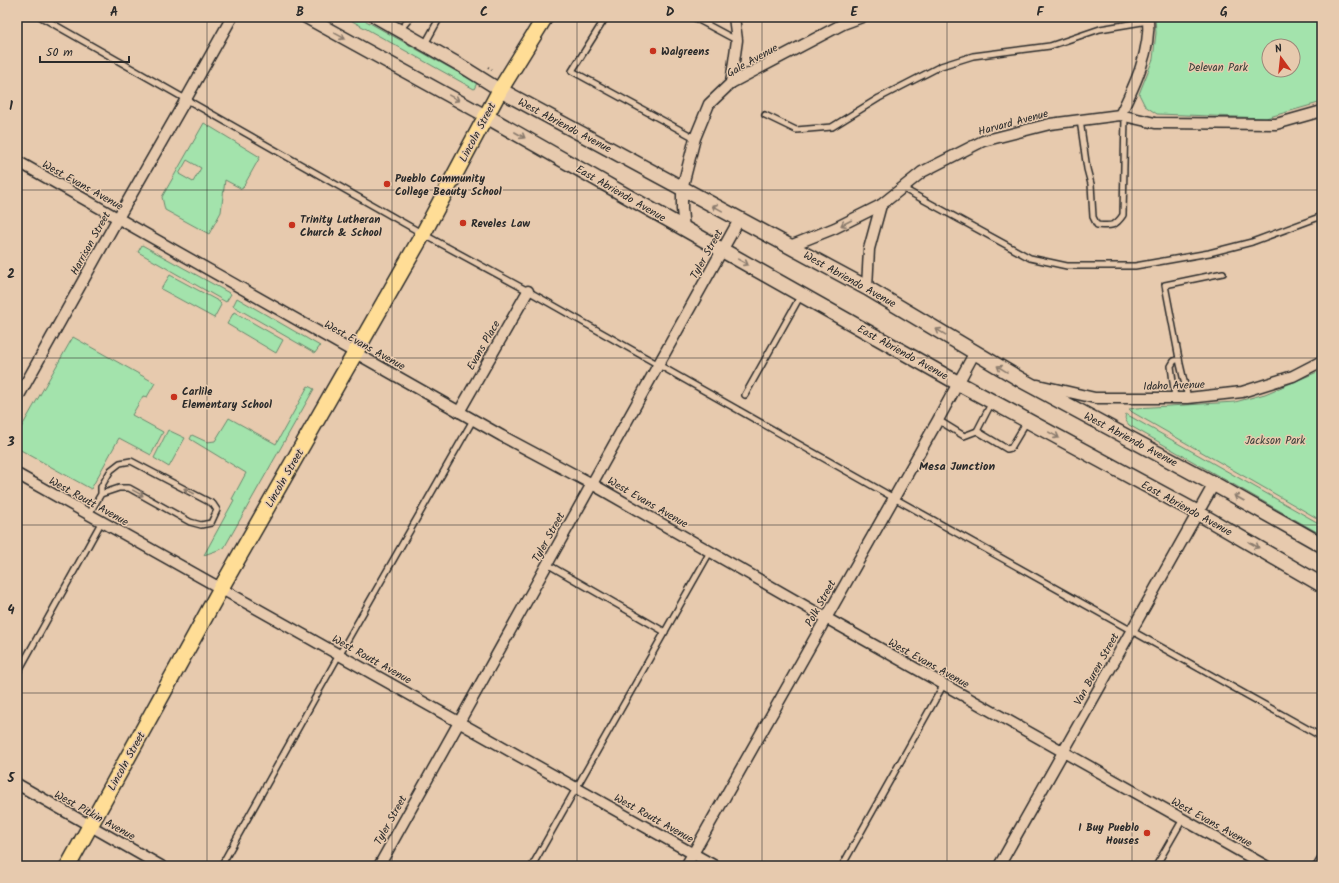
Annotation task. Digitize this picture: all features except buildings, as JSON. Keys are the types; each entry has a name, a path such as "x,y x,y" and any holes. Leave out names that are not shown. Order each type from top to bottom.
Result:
{"main road":[{"name":"Lincoln Street","path":"68,866 221,588 423,234 500,90 545,17"},
{"name":"West Abriendo Avenue","path":"500,90 867,288 1023,381 1214,484 1322,545"},
{"name":"East Abriendo Avenue","path":"486,116 958,383 1198,513 1322,585"}],"street":[{"name":"Harrison Street","path":"17,399 232,17"},
{"path":"306,17 486,116"},
{"name":"West Abriendo Avenue","path":"376,17 500,90"},
{"path":"732,83 737,40 734,17"},
{"name":"Gale Avenue","path":"684,229 682,189 694,138 709,104 732,83 842,22 862,17"},
{"path":"1123,115 1145,56 1148,19"},
{"name":"Harvard Avenue","path":"790,246 835,228 881,205 922,172 983,141 1050,124 1123,115 1155,124 1276,124 1322,111"},
{"name":"West Evans Avenue","path":"17,162 473,420 592,484 1266,866"},
{"path":"867,288 869,249 881,205"},
{"name":"Tyler Street","path":"379,866 739,220"},
{"name":"Evans Place","path":"459,412 528,291"},
{"name":"Polk Street","path":"686,866 975,352"},
{"name":"Idaho Avenue","path":"1023,381 1095,398 1188,398 1242,392 1293,376 1322,362"},
{"name":"West Routt Avenue","path":"17,474 715,866"},
{"name":"Van Buren Street","path":"999,866 1214,484"},
{"name":"West Pitkin Avenue","path":"17,784 161,866"},
{"path":"1319,866 1322,861"}],"lane":[{"path":"41,17 423,234 528,291 1131,631 1322,736"},
{"path":"400,31 411,17"},
{"path":"425,45 440,17"},
{"path":"606,17 572,71 694,138"},
{"path":"693,17 702,19 737,40"},
{"path":"765,115 796,130 832,127 879,98 941,66 974,56 1050,46 1100,29 1148,19"},
{"path":"1080,120 1087,169 1091,184 1093,217 1097,225 1112,226 1119,221 1123,215 1123,115"},
{"path":"902,188 1030,258 1066,266 1135,266 1209,253 1252,242 1322,216"},
{"path":"1188,398 1165,285 1223,273"},
{"path":"745,395 802,294"},
{"path":"1175,398 1171,366 1174,361 1179,359"},
{"path":"938,420 964,436 977,431 993,401"},
{"path":"221,866 473,420"},
{"path":"977,431 1007,449 1011,448 1028,420"},
{"path":"89,514 101,494 101,487 111,470 120,463 132,461 213,504 217,510 211,523 201,525 190,522 129,488 119,488 101,494"},
{"path":"17,674 102,521"},
{"path":"532,866 710,552"},
{"path":"548,564 665,632"},
{"path":"842,866 944,684"},
{"path":"1156,866 1183,819"}],"green space":[{"path":"345,17 359,17 477,83 474,89"},
{"name":"Delevan Park","path":"1155,17 1322,17 1322,102 1266,118 1157,114 1145,106 1139,94 1153,59 1156,33"},
{"path":"204,123 260,157 242,189 225,180 221,212 209,234 165,210 162,197","holes":["187,160 201,168 193,182 179,174"]},
{"path":"142,245 231,294 226,302 138,252"},
{"path":"170,275 220,302 221,305 214,318 161,289"},
{"path":"237,298 320,346 315,353 233,306"},
{"path":"234,312 283,340 276,353 227,324"},
{"path":"73,337 155,383 147,397 143,396 132,415 163,432 151,455 119,438 91,489 17,448 17,435"},
{"name":"Jackson Park","path":"1322,370 1322,521 1129,409 1235,402 1265,394"},
{"path":"308,386 314,389 224,548 204,555 234,500 232,499 246,473 190,439 192,435 207,442 215,441 229,418 276,444"},
{"path":"1126,414 1322,525 1322,535 1129,425 1125,419"},
{"path":"168,430 185,438 169,467 154,458"}],"place":[{"name":"Walgreens","path":"653,51"},
{"name":"Pueblo Community College Beauty School","path":"387,184"},
{"name":"Reveles Law","path":"463,223"},
{"name":"Trinity Lutheran Church & School","path":"292,225"},
{"name":"Carlile Elementary School","path":"174,397"},
{"name":"I Buy Pueblo Houses","path":"1147,833"}],"district":[{"name":"Mesa Junction","path":"957,466"}]}
